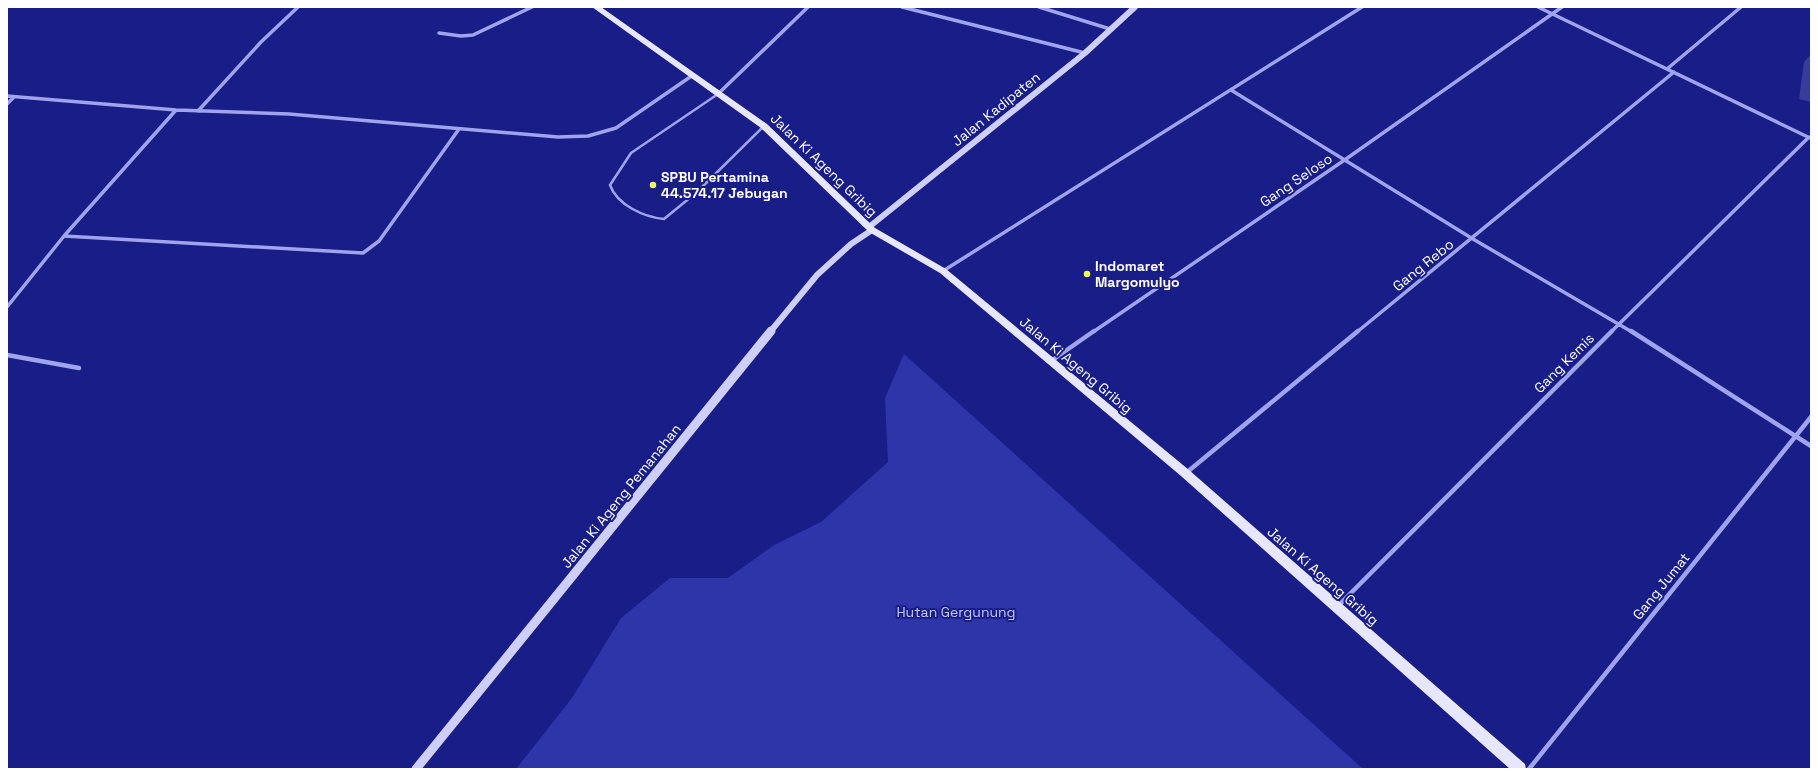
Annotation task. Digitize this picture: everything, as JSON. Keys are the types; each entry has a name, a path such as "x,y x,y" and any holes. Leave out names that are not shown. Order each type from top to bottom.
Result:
{"main road":[{"name":"Jalan Ki Ageng Gribig","path":"596,7 764,126 869,227 943,271 1185,473 1520,769"}],"street":[{"path":"198,111 261,42 298,7"},
{"path":"439,33 461,36 473,35 532,7"},
{"path":"719,93 808,7"},
{"path":"902,7 1085,53"},
{"path":"1039,7 1110,29"},
{"name":"Jalan Kadipaten","path":"869,227 1085,53 1135,7"},
{"path":"943,271 1362,7"},
{"path":"1538,7 1810,138"},
{"name":"Gang Seloso","path":"1050,361 1346,159 1562,7"},
{"path":"1667,69 1742,7"},
{"name":"Gang Rebo","path":"1185,473 1473,239 1674,72"},
{"path":"7,96 176,110 289,114 558,137 588,136 603,133 616,128 693,75"},
{"path":"1231,90 1346,159 1473,239 1619,324 1811,446"},
{"path":"7,104 14,97"},
{"path":"7,307 64,236 176,110"},
{"path":"64,236 363,253 379,241 459,129"},
{"name":"Gang Kemis","path":"1337,607 1619,324 1810,138"},
{"name":"Jalan Ki Ageng Pemanahan","path":"416,769 817,275 869,227"},
{"path":"7,355 79,368"},
{"name":"Gang Jumat","path":"1529,769 1811,417"}],"lane":[{"path":"719,93 631,153 610,185 610,190 618,199 653,218 664,219 697,192 764,126"}],"green space":[{"name":"Hutan Gergunung","path":"904,354 1363,769 516,769 572,698 621,618 670,578 728,578 774,545 821,522 888,462 885,398"}],"place":[{"name":"SPBU Pertamina 44.574.17 Jebugan","path":"653,185"},
{"name":"Indomaret Margomulyo","path":"1087,274"}]}
